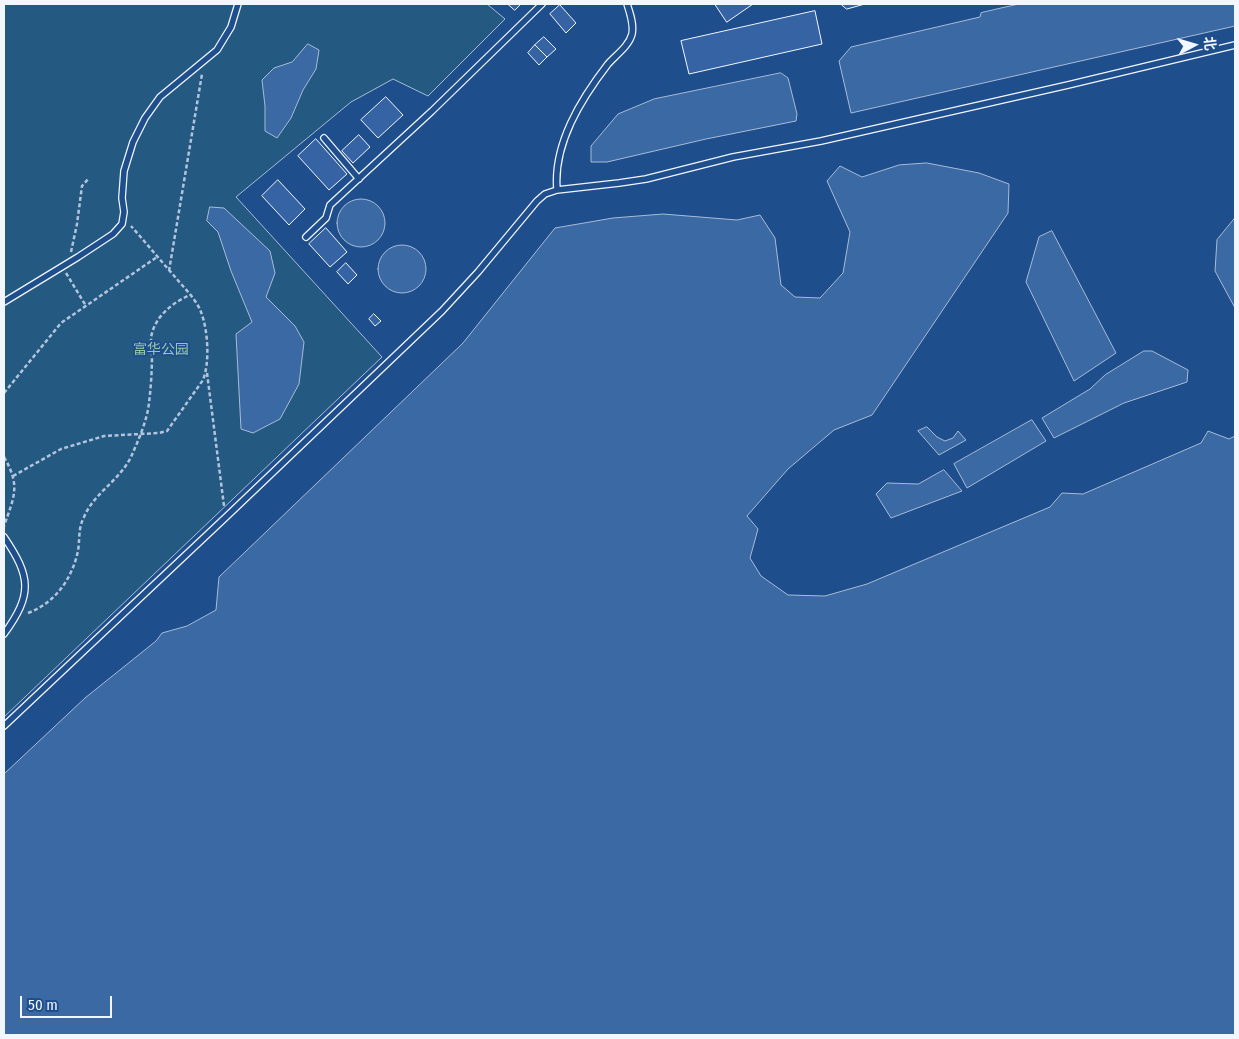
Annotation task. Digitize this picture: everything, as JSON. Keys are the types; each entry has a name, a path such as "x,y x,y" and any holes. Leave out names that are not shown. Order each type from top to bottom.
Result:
{"lane":[{"path":"4,302 113,234 122,224 124,212 122,198 124,171 133,142 160,97 217,50 231,27 238,4"},
{"path":"306,237 326,218 330,205 432,111 542,4"},
{"path":"556,190 557,162 567,133 585,97 609,63 625,47 632,35 631,13 627,4"},
{"path":"4,726 442,311 478,272 536,201 545,194 556,190 628,182 733,157 821,141 1235,45"},
{"path":"324,138 359,178"},
{"path":"4,538 16,556 25,575 25,593 16,616 4,634"}],"path":[{"path":"169,271 204,60"},
{"path":"86,306 65,265 77,224 82,186 89,178"},
{"path":"12,476 61,449 104,436 167,431 196,392 206,370 208,359 201,312 190,295 123,217"},
{"path":"4,393 61,323 157,257"},
{"path":"16,616 38,609 49,602 61,589 75,560 80,527 84,515 95,500 120,476 130,459 140,434 149,406 152,359 151,339 154,328 163,313 173,303 190,295"},
{"path":"206,370 226,517"},
{"path":"4,457 12,470 15,495 4,526"}],"green space":[{"name":"富华公园","path":"4,4 487,4 505,19 428,96 393,79 351,102 236,197 382,357 4,717"}],"shaded area":[{"path":"1019,4 1235,4 1235,26 851,113 839,61 851,47 980,17 981,13"},
{"path":"308,44 319,50 316,69 303,90 291,118 277,138 265,131 262,80 274,68 292,62"},
{"path":"781,73 788,78 797,114 796,121 607,162 591,162 591,146 618,114 654,99"},
{"path":"927,163 979,173 1009,184 1008,213 872,415 834,430 788,469 747,516 758,529 750,558 761,576 788,595 825,596 867,584 1050,507 1062,493 1083,494 1201,443 1208,431 1229,439 1235,436 1235,1035 4,1035 4,774 85,698 156,641 162,633 187,626 216,610 219,577 463,343 555,228 613,218 663,214 737,220 760,215 775,238 781,285 795,297 820,298 843,273 850,232 827,181 840,166 862,177 899,165"},
{"path":"361,199 370,201 378,206 383,214 385,223 383,232 378,240 370,245 361,247 352,245 344,240 339,232 337,223 339,214 344,206 352,201"},
{"path":"210,207 224,208 270,251 275,273 266,297 295,326 304,342 299,384 280,419 253,433 241,429 236,334 252,322 231,271 218,232 207,221"},
{"path":"1235,218 1235,308 1215,271 1217,240"},
{"path":"1052,231 1116,353 1074,381 1026,282 1039,237"},
{"path":"402,245 411,247 419,252 424,260 426,269 424,278 419,286 411,291 402,293 393,291 385,286 380,278 378,269 380,260 385,252 393,247"},
{"path":"1144,351 1152,351 1188,370 1187,382 1124,403 1054,438 1042,418 1090,389 1105,375"},
{"path":"1032,420 1046,441 967,488 954,464"},
{"path":"927,427 937,437 945,441 953,438 958,431 966,440 939,455 918,431"},
{"path":"944,470 962,491 891,518 876,494 887,483 918,484"}],"building":[{"path":"508,4 521,4 515,10"},
{"path":"715,4 753,4 727,22"},
{"path":"841,4 865,4 847,9"},
{"path":"560,5 576,23 566,33 550,14"},
{"path":"815,11 822,44 689,74 681,41"},
{"path":"544,37 556,49 547,57 535,45"},
{"path":"535,45 547,57 539,65 528,53"},
{"path":"386,97 403,115 378,138 361,120"},
{"path":"359,135 370,147 353,163 342,151"},
{"path":"316,139 347,174 329,190 298,156"},
{"path":"278,180 305,209 289,225 262,196"},
{"path":"326,228 347,252 330,267 309,244"},
{"path":"346,263 357,275 348,284 337,272"},
{"path":"374,314 381,321 375,326 369,319"}]}
